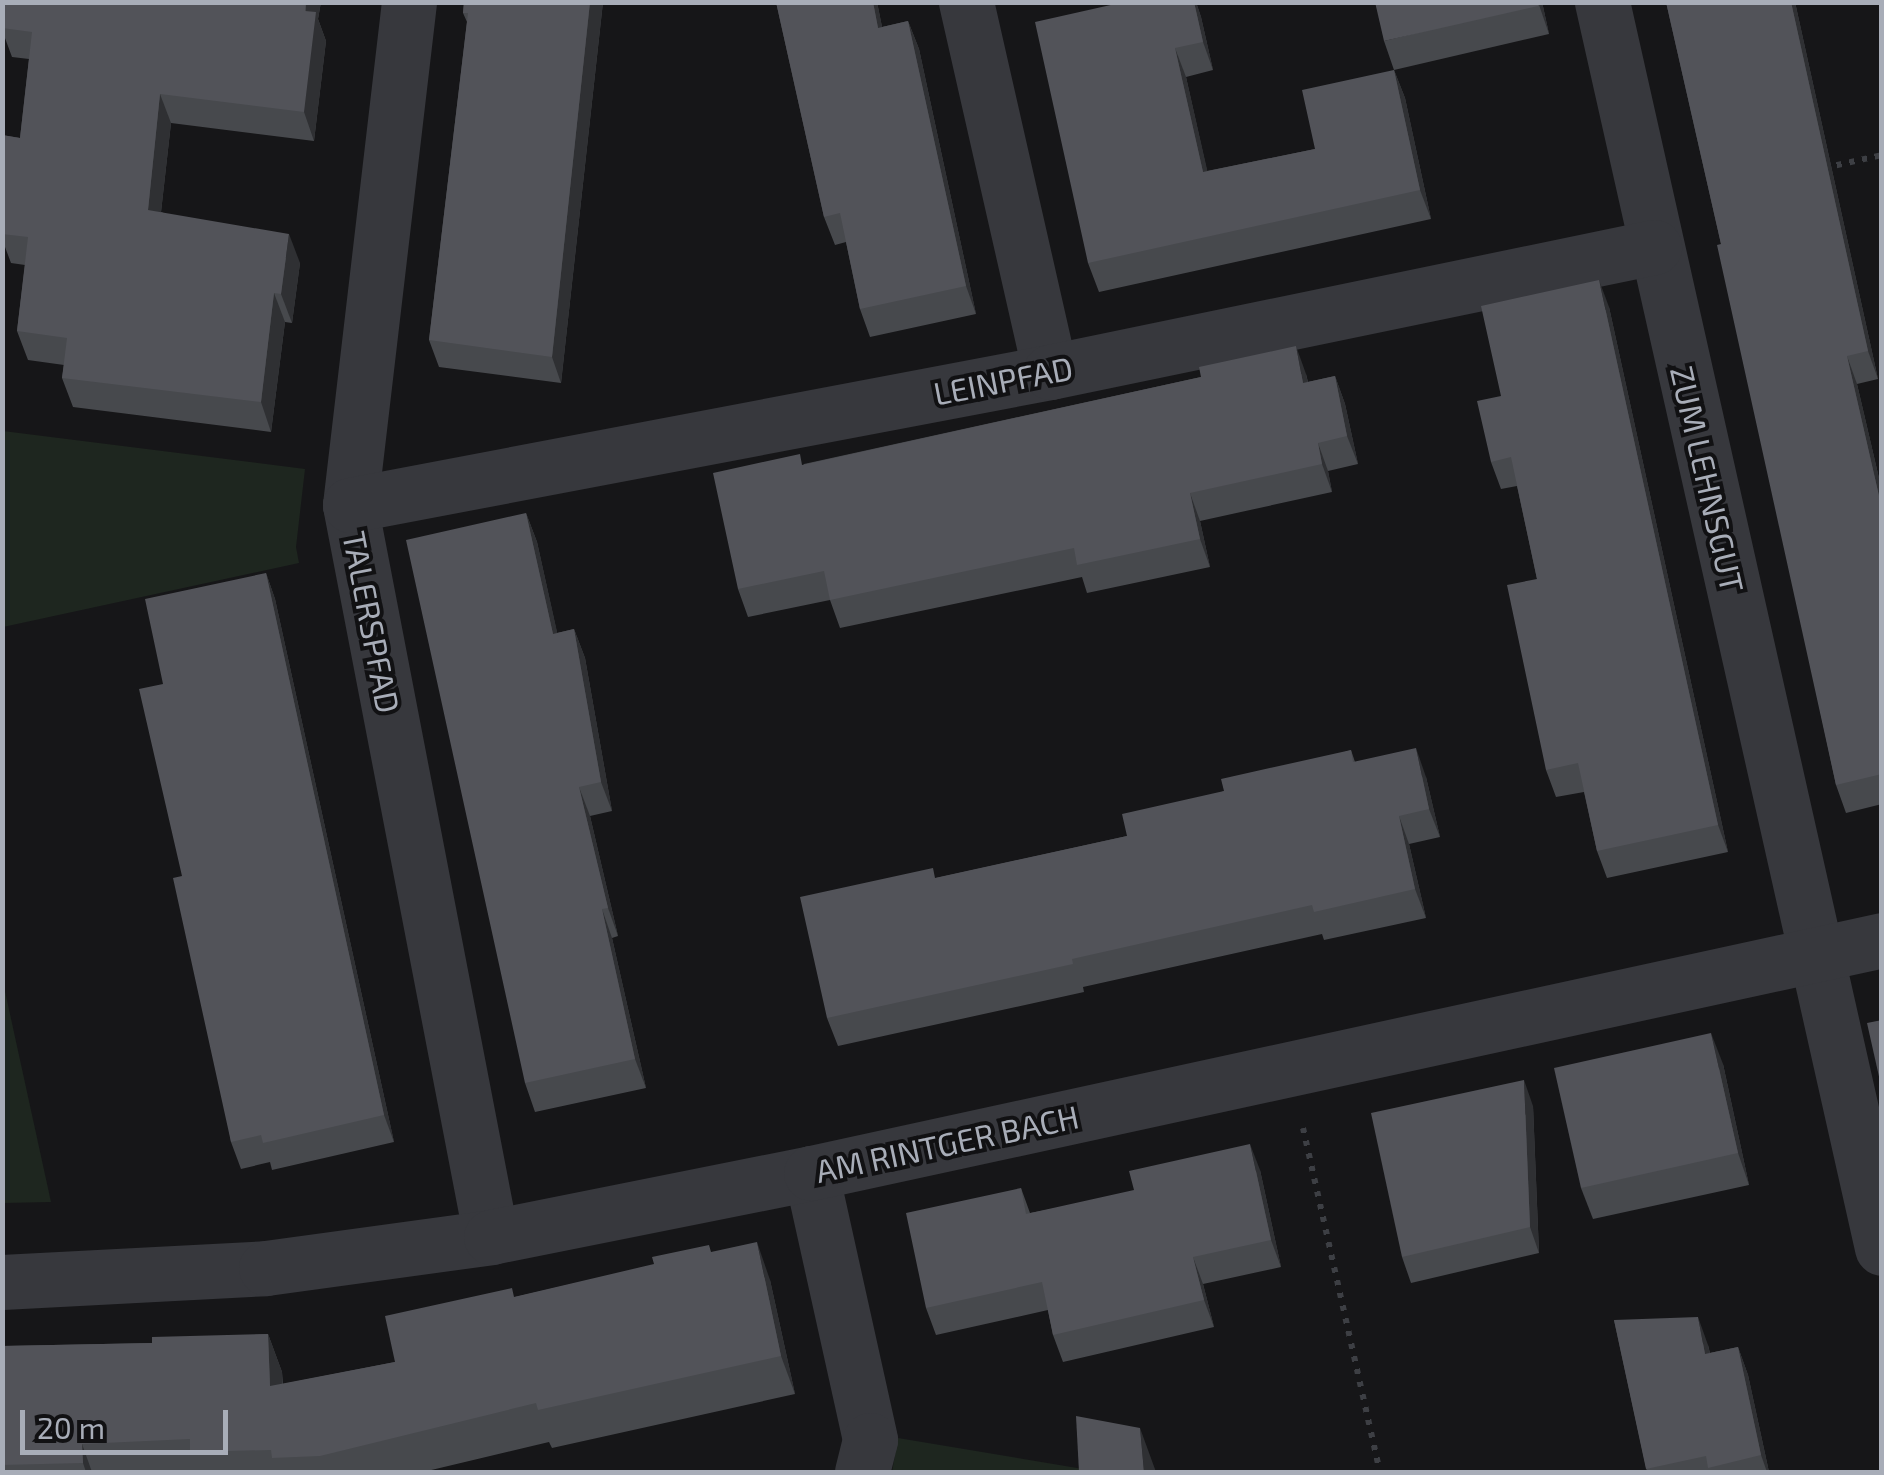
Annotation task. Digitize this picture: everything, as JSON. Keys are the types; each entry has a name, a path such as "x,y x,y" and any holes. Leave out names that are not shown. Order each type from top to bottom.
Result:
{"street":[{"name":"TALERSPFAD","path":"409,2 350,505 491,1236"},
{"path":"966,2 1050,372"},
{"name":"ZUM LEHNSGUT","path":"1602,2 1882,1248"},
{"name":"LEINPFAD","path":"350,505 1050,372 1654,247"},
{"name":"AM RINTGER BACH","path":"2,1282 266,1268 491,1236 812,1173 1882,940"},
{"path":"812,1173 870,1440 862,1472"}],"path":[{"path":"1809,171 1882,155"},
{"path":"1290,1069 1380,1472"}],"shaded area":[{"path":"3,431 305,469 296,547 299,563 3,627"},
{"path":"3,982 51,1202 3,1203"},
{"path":"898,1438 1095,1471 1095,1472 892,1472"}],"building":[{"path":"5,2 306,2 305,11 316,12 304,112 160,94 148,210 289,234 281,294 274,293 261,402 62,378 67,338 17,331 28,237 2,234 2,135 20,138 32,32 2,28"},
{"path":"464,2 590,2 552,357 429,340 468,13 463,13"},
{"path":"776,2 873,2 878,28 908,21 966,286 860,309 840,213 824,217"},
{"path":"1124,2 1194,2 1203,42 1175,48 1203,172 1315,149 1302,90 1394,70 1420,190 1088,263 1035,22"},
{"path":"1375,2 1538,2 1538,6 1384,41"},
{"path":"1666,2 1791,2 1868,351 1847,356 1882,509 1882,774 1836,785"},
{"path":"1599,280 1718,825 1597,851 1578,763 1546,770 1507,585 1537,579 1511,457 1491,462 1477,401 1501,396 1481,306"},
{"path":"1296,346 1303,383 1335,376 1347,436 1318,443 1322,464 1190,493 1200,539 1077,565 1074,548 830,600 824,571 738,589 713,473 800,454 802,465 1201,377 1199,367"},
{"path":"526,513 553,634 574,629 601,782 579,787 608,908 602,909 635,1059 525,1083 406,540"},
{"path":"266,573 384,1115 263,1143 261,1135 231,1142 173,878 182,876 139,689 163,684 145,599"},
{"path":"1416,748 1429,809 1399,816 1415,889 1314,912 1312,905 1072,959 1073,964 827,1018 800,897 933,868 935,878 1127,836 1122,814 1224,791 1221,779 1351,750 1353,762"},
{"path":"1882,1020 1882,1090 1867,1023"},
{"path":"1711,1033 1738,1153 1581,1188 1554,1068"},
{"path":"1524,1080 1530,1227 1402,1257 1371,1113"},
{"path":"1250,1144 1271,1240 1193,1257 1204,1300 1053,1335 1042,1282 926,1308 906,1213 1021,1188 1026,1214 1134,1190 1129,1171"},
{"path":"757,1242 781,1356 538,1410 536,1403 320,1456 272,1458 271,1450 190,1452 190,1439 82,1444 83,1463 2,1465 2,1346 152,1343 152,1337 268,1334 270,1386 395,1362 385,1316 512,1288 514,1297 654,1264 652,1257 709,1245 711,1252"},
{"path":"1698,1317 1705,1354 1738,1347 1761,1455 1708,1468 1706,1456 1646,1469 1614,1320"},
{"path":"1076,1416 1140,1428 1144,1472 1079,1472"}]}
